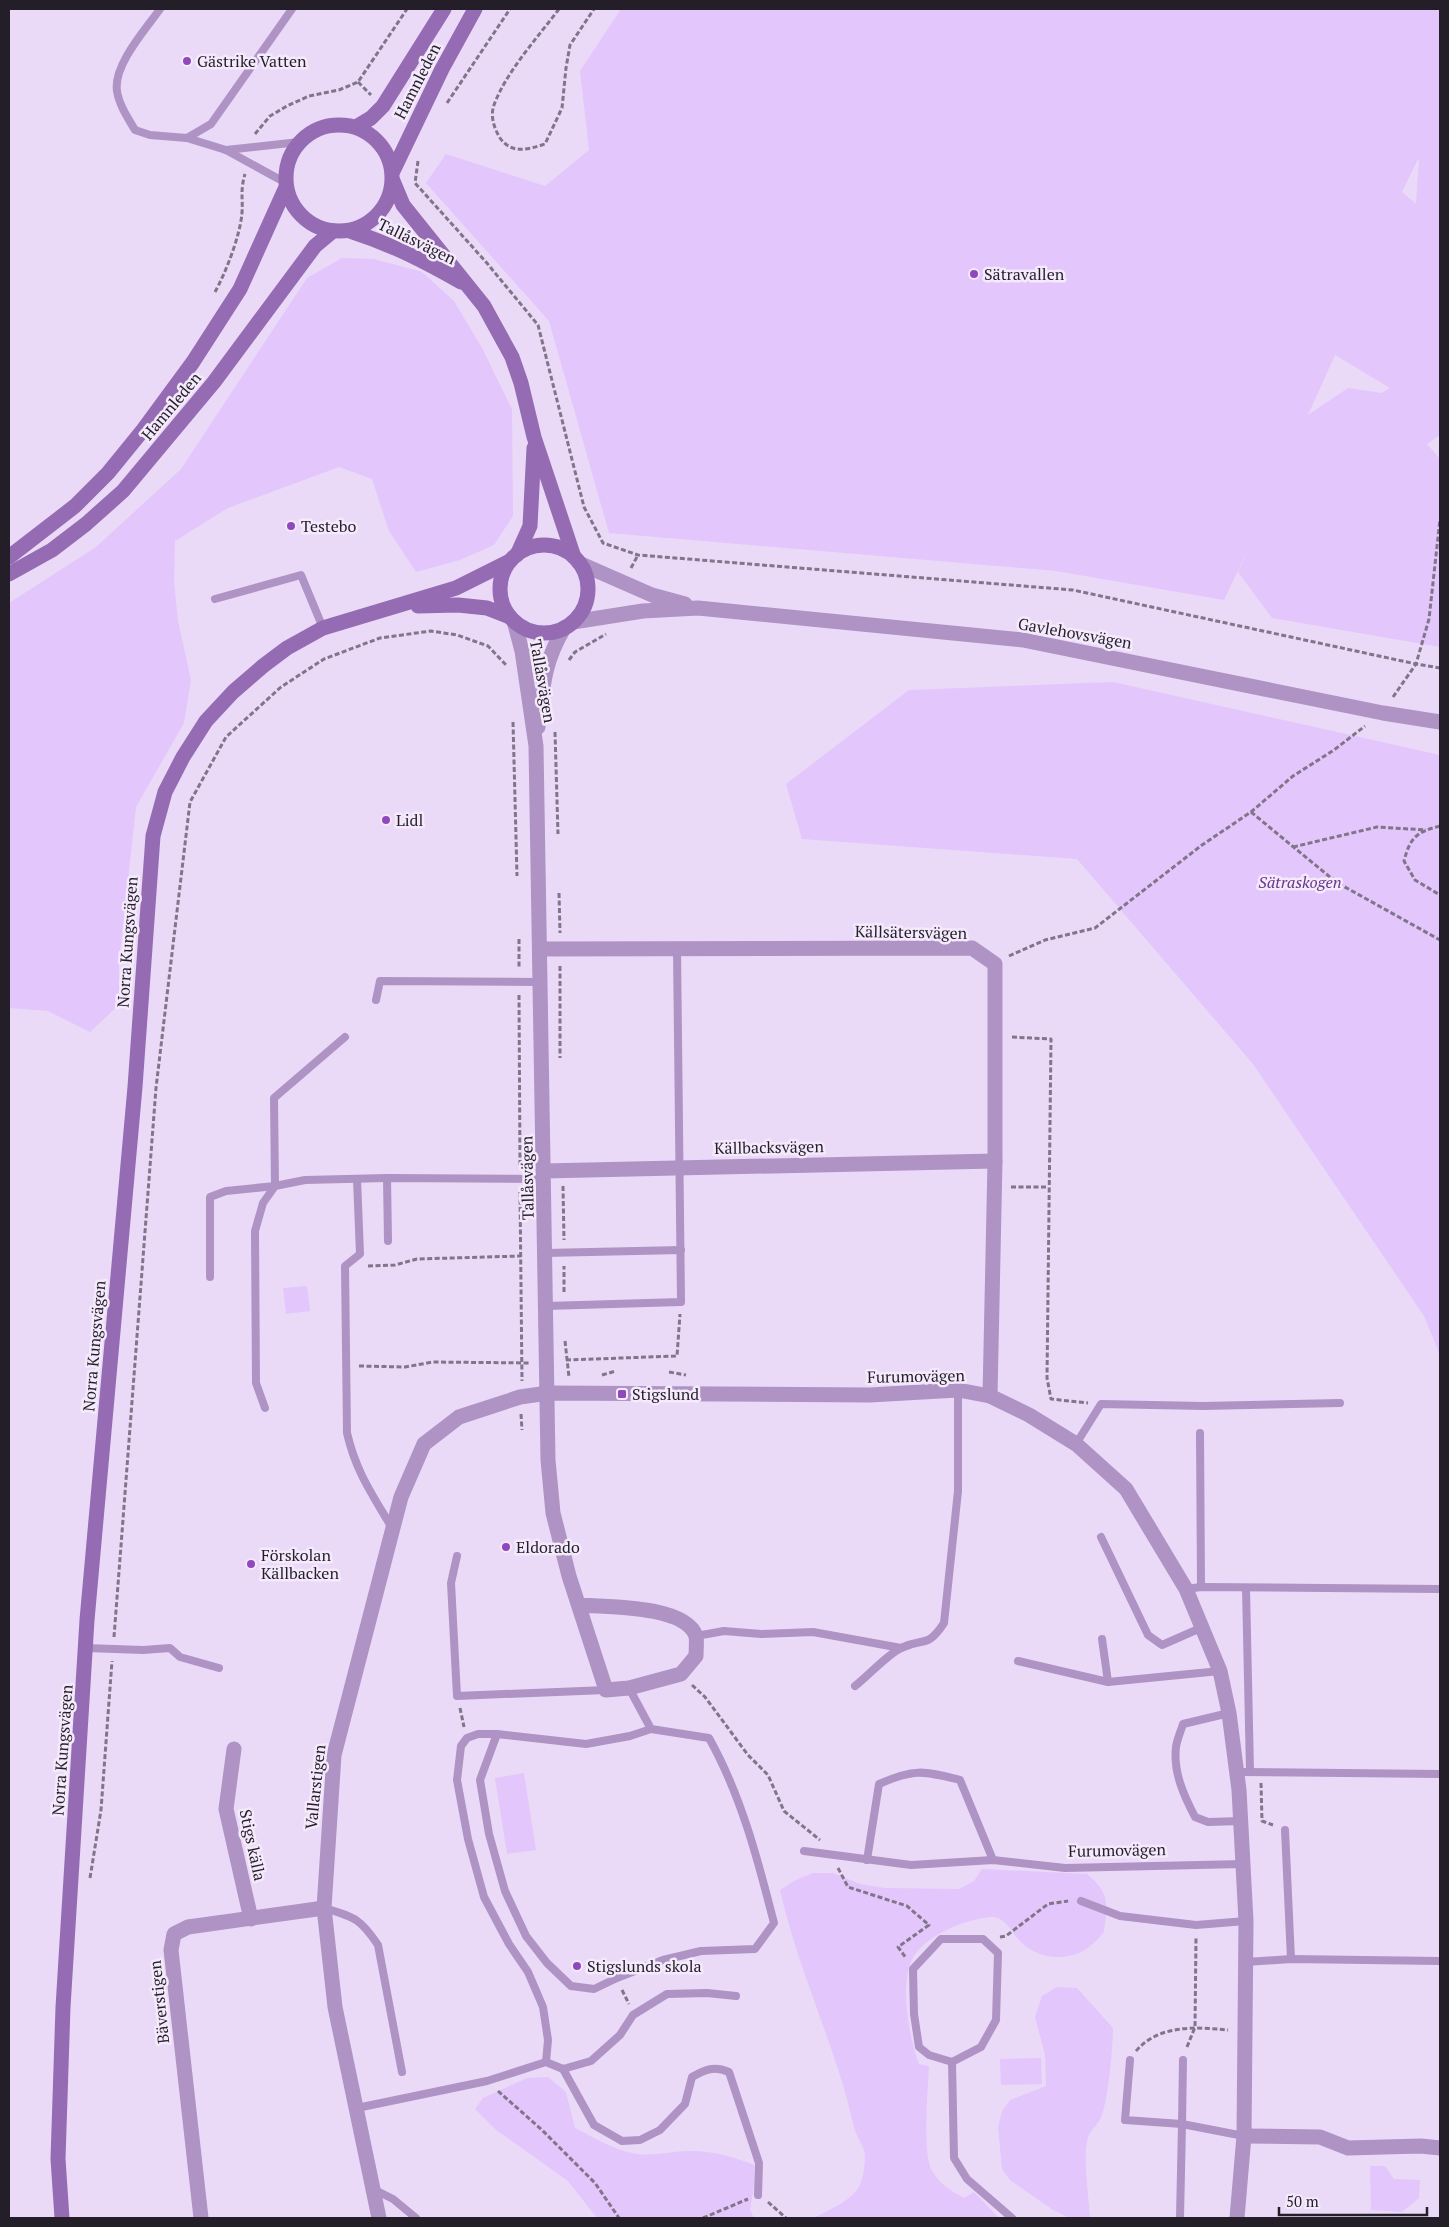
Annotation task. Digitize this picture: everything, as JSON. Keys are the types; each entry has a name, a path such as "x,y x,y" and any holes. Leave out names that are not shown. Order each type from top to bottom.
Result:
{"street":[{"name":"Hamnleden","path":"356,127 372,118 383,106 444,9"},
{"name":"Hamnleden","path":"393,176 442,69 475,9"},
{"path":"341,124 356,127 370,133 389,156 393,176 389,198 380,213 366,224 350,231 333,231 316,226 302,217 292,203 286,185 286,168 291,154 311,132 326,126 341,124"},
{"name":"Tallåsvägen","path":"393,176 402,204 468,287 495,325 512,357 521,383 534,437 576,560 585,574 588,587 586,600 581,612 568,625 552,649 545,671 536,746"},
{"name":"Hamnleden","path":"9,557 75,506 108,473 143,430 193,362 240,289 286,185"},
{"name":"Hamnleden","path":"9,574 52,550 86,524 123,491 214,382 315,246 333,231"},
{"name":"Tallåsvägen","path":"350,231 387,243 424,260 468,287"},
{"name":"Tallåsvägen","path":"534,437 530,526 514,558 503,574 500,589 502,604 512,619 522,651 536,746 541,949 548,1460 553,1513 569,1576 606,1690"},
{"path":"514,558 528,548 540,546 558,548 576,560"},
{"name":"Norra Kungsvägen","path":"62,2218 58,2159 63,2007 86,1648 134,1087 153,836 165,792 183,757 206,721 233,692 263,666 287,648 324,628 364,615 402,606 456,588 514,558"},
{"name":"Gavlehovsvägen","path":"576,560 652,595 698,608"},
{"name":"Norra Kungsvägen","path":"402,606 468,606 487,608 512,619"},
{"name":"Gavlehovsvägen","path":"568,625 643,610 698,608 1023,640 1383,713 1440,722"},
{"name":"Tallåsvägen","path":"512,619 525,629 538,633 551,632 568,625"},
{"name":"Källsätersvägen","path":"541,949 972,948 995,964"},
{"path":"990,1396 995,1161 995,964"},
{"name":"Källbacksvägen","path":"544,1175 562,1171 679,1167 995,1161"},
{"name":"Furumovägen","path":"548,1393 870,1395 958,1390 990,1396 1029,1415 1076,1444 1126,1489 1194,1588 1203,1627 1220,1671 1243,1771 1241,1822 1246,1921 1246,2032 1244,2136 1238,2218"},
{"name":"Vallarstigen","path":"379,2218 371,2188 336,2007 324,1908 334,1755 401,1497 424,1444 459,1417 520,1397 548,1393"},
{"path":"579,1605 656,1610 684,1623 696,1636 696,1656 681,1674 629,1688 606,1690"},
{"name":"Stigs källa","path":"234,1749 226,1809 251,1919"},
{"name":"Bäverstigen","path":"201,2218 171,1950 174,1934 188,1927 324,1908"},
{"path":"1244,2136 1320,2137 1348,2148 1421,2146 1440,2148"}],"lane":[{"path":"160,9 121,66 117,90 124,110 135,130 150,134 187,138 226,150 286,185"},
{"path":"187,138 211,124 292,9"},
{"path":"226,150 300,142"},
{"path":"214,599 301,575 324,628"},
{"path":"546,1306 681,1302 677,948"},
{"path":"376,1000 380,981 541,982"},
{"path":"264,1408 256,1383 255,1231 263,1203 275,1186 274,1098 345,1037"},
{"path":"210,1276 210,1197 226,1191 275,1186 306,1180 544,1175"},
{"path":"387,1178 388,1241"},
{"path":"357,1179 360,1254 345,1266 347,1433 353,1458 363,1480 392,1530"},
{"path":"545,1253 681,1250"},
{"path":"855,1686 901,1648 935,1637 944,1623 958,1491 958,1390"},
{"path":"1076,1444 1101,1404 1203,1406 1340,1403"},
{"path":"1200,1433 1194,1588 1440,1589"},
{"path":"1101,1537 1148,1635 1162,1645 1203,1627"},
{"path":"457,1556 451,1583 457,1696 606,1690"},
{"path":"1246,1588 1243,1771 1440,1774"},
{"path":"696,1636 724,1631 761,1634 813,1632 901,1648"},
{"path":"1102,1639 1108,1682"},
{"path":"86,1648 143,1650 170,1648 180,1657 219,1668"},
{"path":"1018,1661 1108,1682 1220,1671"},
{"path":"629,1688 651,1729"},
{"path":"1229,1713 1183,1724 1176,1746 1177,1767 1179,1783 1195,1817 1208,1822 1241,1822"},
{"path":"497,1734 480,1780 489,1834 506,1891 526,1936 547,1963 571,1986 594,1989 663,1960 701,1951 755,1949 774,1923 741,1811 723,1763 709,1738 651,1729 630,1736 586,1744 497,1734 478,1734 467,1738 461,1746 457,1780 468,1839 484,1896 509,1944 528,1972 543,2007 548,2040 546,2062"},
{"path":"867,1860 879,1784 900,1774 924,1772 960,1780 993,1860"},
{"path":"1285,1830 1291,1959"},
{"name":"Furumovägen","path":"804,1850 911,1865 993,1860 1065,1868 1242,1864"},
{"path":"1081,1901 1120,1916 1196,1924 1246,1921"},
{"path":"324,1908 355,1917 369,1931 378,1944 402,2072"},
{"path":"983,1938 998,1953 996,2020 981,2047 952,2062 929,2055 919,2047 914,2014 913,1969 941,1939 983,1938"},
{"path":"1246,1962 1291,1959 1440,1961"},
{"path":"357,2108 487,2081 546,2062 563,2069 592,2061 620,2034 633,2015 667,1994 707,1993 736,1996"},
{"path":"1130,2060 1125,2120 1182,2124 1244,2136"},
{"path":"1180,2218 1183,2060"},
{"path":"952,2062 954,2158 967,2179 1012,2218"},
{"path":"563,2069 594,2125 622,2141 640,2140 660,2130 685,2104 692,2078 704,2070 717,2068 729,2072 759,2163 758,2194"},
{"path":"371,2188 393,2199 416,2218"}],"path":[{"path":"252,148 256,132 270,116 309,96 339,90 358,82 407,9"},
{"path":"444,108 510,9"},
{"path":"559,9 509,77 493,106 494,128 504,143 523,150 545,144 562,108 570,45 594,9"},
{"path":"415,183 419,154"},
{"path":"212,298 217,290 240,230 242,212 240,188 248,162"},
{"path":"995,964 1045,940 1096,928 1202,845 1251,812 1292,776 1334,750 1383,713 1416,664 1429,619 1440,519"},
{"path":"638,555 1073,590 1440,668"},
{"path":"513,717 517,876"},
{"path":"556,724 558,834"},
{"path":"1251,812 1336,882 1440,940"},
{"path":"1293,846 1377,827 1426,830 1440,826"},
{"path":"1426,830 1409,843 1404,861 1415,880 1440,895"},
{"path":"559,893 560,1064"},
{"path":"995,1036 1051,1039 1047,1378 1051,1399 1101,1404"},
{"path":"562,1171 564,1305"},
{"path":"994,1186 1048,1187"},
{"path":"345,1266 396,1265 417,1259 521,1256"},
{"path":"565,1339 570,1393"},
{"path":"669,1372 686,1375"},
{"path":"512,1414 529,1410"},
{"path":"681,1674 705,1697 748,1755 768,1775 784,1811 820,1839 832,1855 848,1887 907,1906 929,1925 938,1928"},
{"path":"457,1696 467,1738"},
{"path":"1243,1771 1261,1783 1262,1821 1285,1830"},
{"path":"983,1938 1006,1936 1048,1904 1081,1901"},
{"path":"1183,2060 1195,2027 1196,1924"},
{"path":"913,1969 898,1947 929,1925"},
{"path":"617,1978 633,2015"},
{"path":"1130,2060 1144,2042 1165,2032 1195,2027 1246,2032"},
{"path":"487,2081 542,2130 595,2183 619,2218"},
{"path":"702,2218 758,2194 786,2218"}],"green space":[{"name":"Sätravallen","path":"621,9 1440,9 1440,435 1427,444 1440,459 1440,647 1272,618 1238,572 1251,543 1224,600 1056,571 609,533 549,321 426,183 446,154 545,186 589,150 580,71","holes":["1419,160 1416,204 1402,192","1335,355 1390,388 1382,393 1348,388 1308,415"]},
{"path":"342,258 374,259 422,272 454,301 482,348 512,409 513,516 494,545 460,560 416,572 389,531 372,479 339,467 228,508 175,541 174,581 178,621 191,680 184,723 136,807 119,961 119,1005 90,1032 48,1011 9,1008 9,603 96,547 181,469 307,278"},
{"name":"Sätraskogen","path":"1113,682 1440,755 1440,1355 1424,1316 1253,1064 1077,859 802,839 786,784 909,690"},
{"path":"307,1286 310,1311 286,1314 283,1288"},
{"path":"524,1773 536,1850 507,1854 495,1778"},
{"path":"982,1869 1087,1874 1095,1881 1106,1900 1104,1932 1087,1948 1073,1955 1057,1957 1034,1952 1021,1942 999,1918 990,1917 953,1927 938,1935 928,1941 916,1953 910,1964 906,1992 909,2024 919,2064 929,2066 926,2136 932,2171 946,2187 964,2198 974,2192 999,2218 814,2218 854,2194 862,2179 865,2155 855,2130 837,2067 797,1950 780,1890 796,1880 813,1873 833,1873 860,1884 885,1888 959,1889 974,1881"},
{"path":"1057,1987 1077,1988 1113,2028 1108,2089 1103,2112 1089,2134 1086,2149 1090,2218 1070,2218 1053,2210 1010,2180 1002,2169 998,2127 1002,2111 1010,2100 1046,2086 1045,2055 1035,2017 1042,1996"},
{"path":"1041,2058 1042,2084 1001,2085 1000,2059"},
{"path":"548,2077 566,2092 575,2128 610,2146 639,2154 686,2151 712,2153 729,2156 754,2165 754,2186 750,2210 754,2218 597,2218 568,2181 495,2129 475,2109 483,2098 527,2078"},
{"path":"1370,2166 1385,2166 1394,2179 1420,2180 1419,2198 1402,2212 1371,2210"}],"place":[{"name":"Gästrike Vatten","path":"187,61"},
{"name":"Sätravallen","path":"974,274"},
{"name":"Testebo","path":"291,526"},
{"name":"Lidl","path":"386,820"},
{"name":"Stigslund","path":"622,1394"},
{"name":"Eldorado","path":"506,1547"},
{"name":"Förskolan Källbacken","path":"251,1564"},
{"name":"Stigslunds skola","path":"577,1966"}]}
